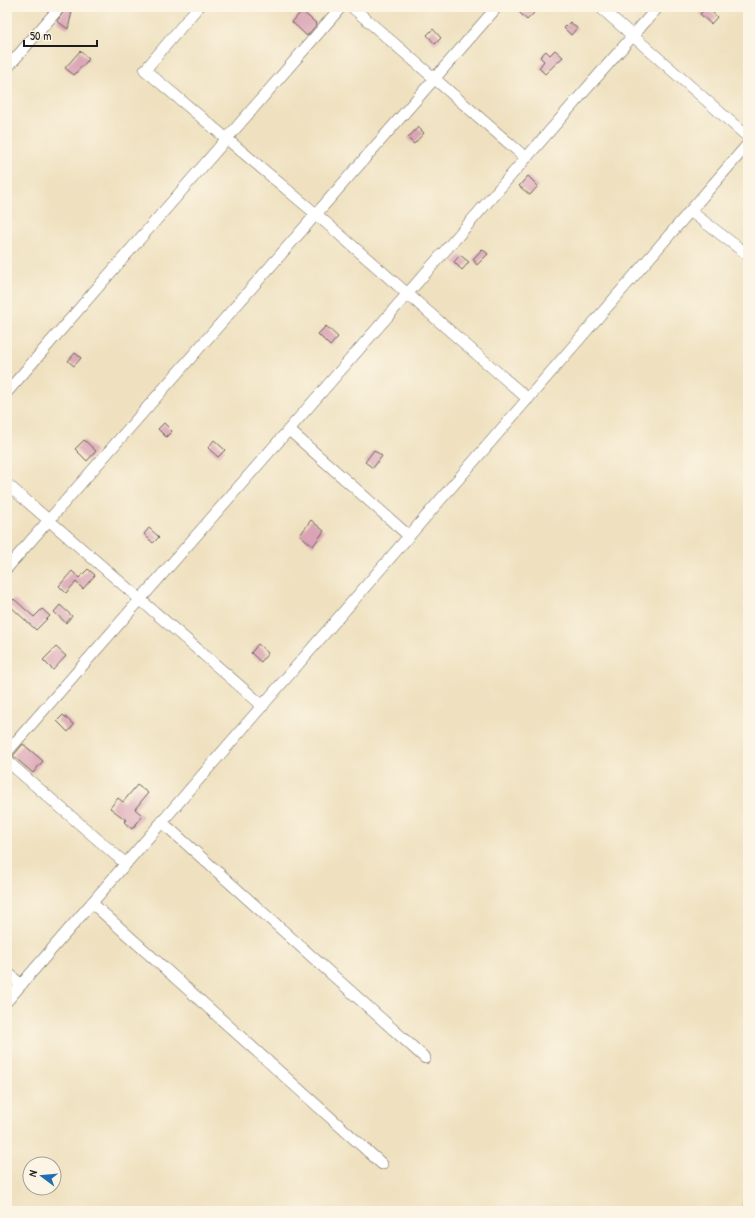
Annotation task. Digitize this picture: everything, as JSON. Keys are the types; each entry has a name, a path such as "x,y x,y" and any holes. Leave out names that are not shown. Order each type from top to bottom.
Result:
{"street":[{"path":"7,68 60,7"},
{"path":"198,7 145,70 316,214 528,399"},
{"path":"7,392 341,7"},
{"path":"352,7 526,158"},
{"path":"7,568 497,7"},
{"path":"600,7 748,137"},
{"path":"7,752 658,7"},
{"path":"7,1001 748,144"},
{"path":"690,211 748,255"},
{"path":"289,430 409,536"},
{"path":"7,484 141,599 262,706"},
{"path":"7,761 126,864"},
{"path":"162,822 425,1058"},
{"path":"92,903 382,1164"},
{"path":"7,972 21,985"}],"building":[{"path":"67,7 73,7 68,29 57,21"},
{"path":"522,7 528,7 534,13 527,20 518,11"},
{"path":"707,7 717,17 711,24 700,14"},
{"path":"302,11 317,24 307,36 292,22"},
{"path":"570,22 577,28 571,35 564,28"},
{"path":"433,29 441,38 435,44 427,35"},
{"path":"555,50 563,57 545,74 539,68 544,61 540,57 546,51 550,55"},
{"path":"80,51 89,59 74,75 65,68"},
{"path":"418,127 424,133 414,144 408,138"},
{"path":"528,176 538,186 530,195 519,186"},
{"path":"482,249 488,254 477,265 473,259"},
{"path":"460,255 469,262 462,270 454,262"},
{"path":"326,326 338,337 330,346 318,334"},
{"path":"75,353 81,358 74,366 68,361"},
{"path":"164,423 172,431 166,437 158,429"},
{"path":"84,440 96,451 87,461 75,449"},
{"path":"214,440 225,450 218,457 208,448"},
{"path":"374,450 382,456 373,468 365,462"},
{"path":"311,520 324,531 313,546 300,535"},
{"path":"149,528 159,537 153,543 144,534"},
{"path":"88,569 95,575 83,589 76,582 66,593 59,586 72,571 79,578"},
{"path":"14,599 34,617 42,609 50,616 36,630 9,605"},
{"path":"60,605 72,616 66,623 54,612"},
{"path":"258,644 268,653 261,662 251,653"},
{"path":"56,647 66,656 53,670 43,660"},
{"path":"63,715 74,725 68,732 57,721"},
{"path":"23,744 43,761 33,773 13,756"},
{"path":"137,785 148,793 135,809 143,816 132,829 124,822 126,820 110,808 118,798 123,802"}],"waterway":[{"path":"742,1211 748,1187"}]}
